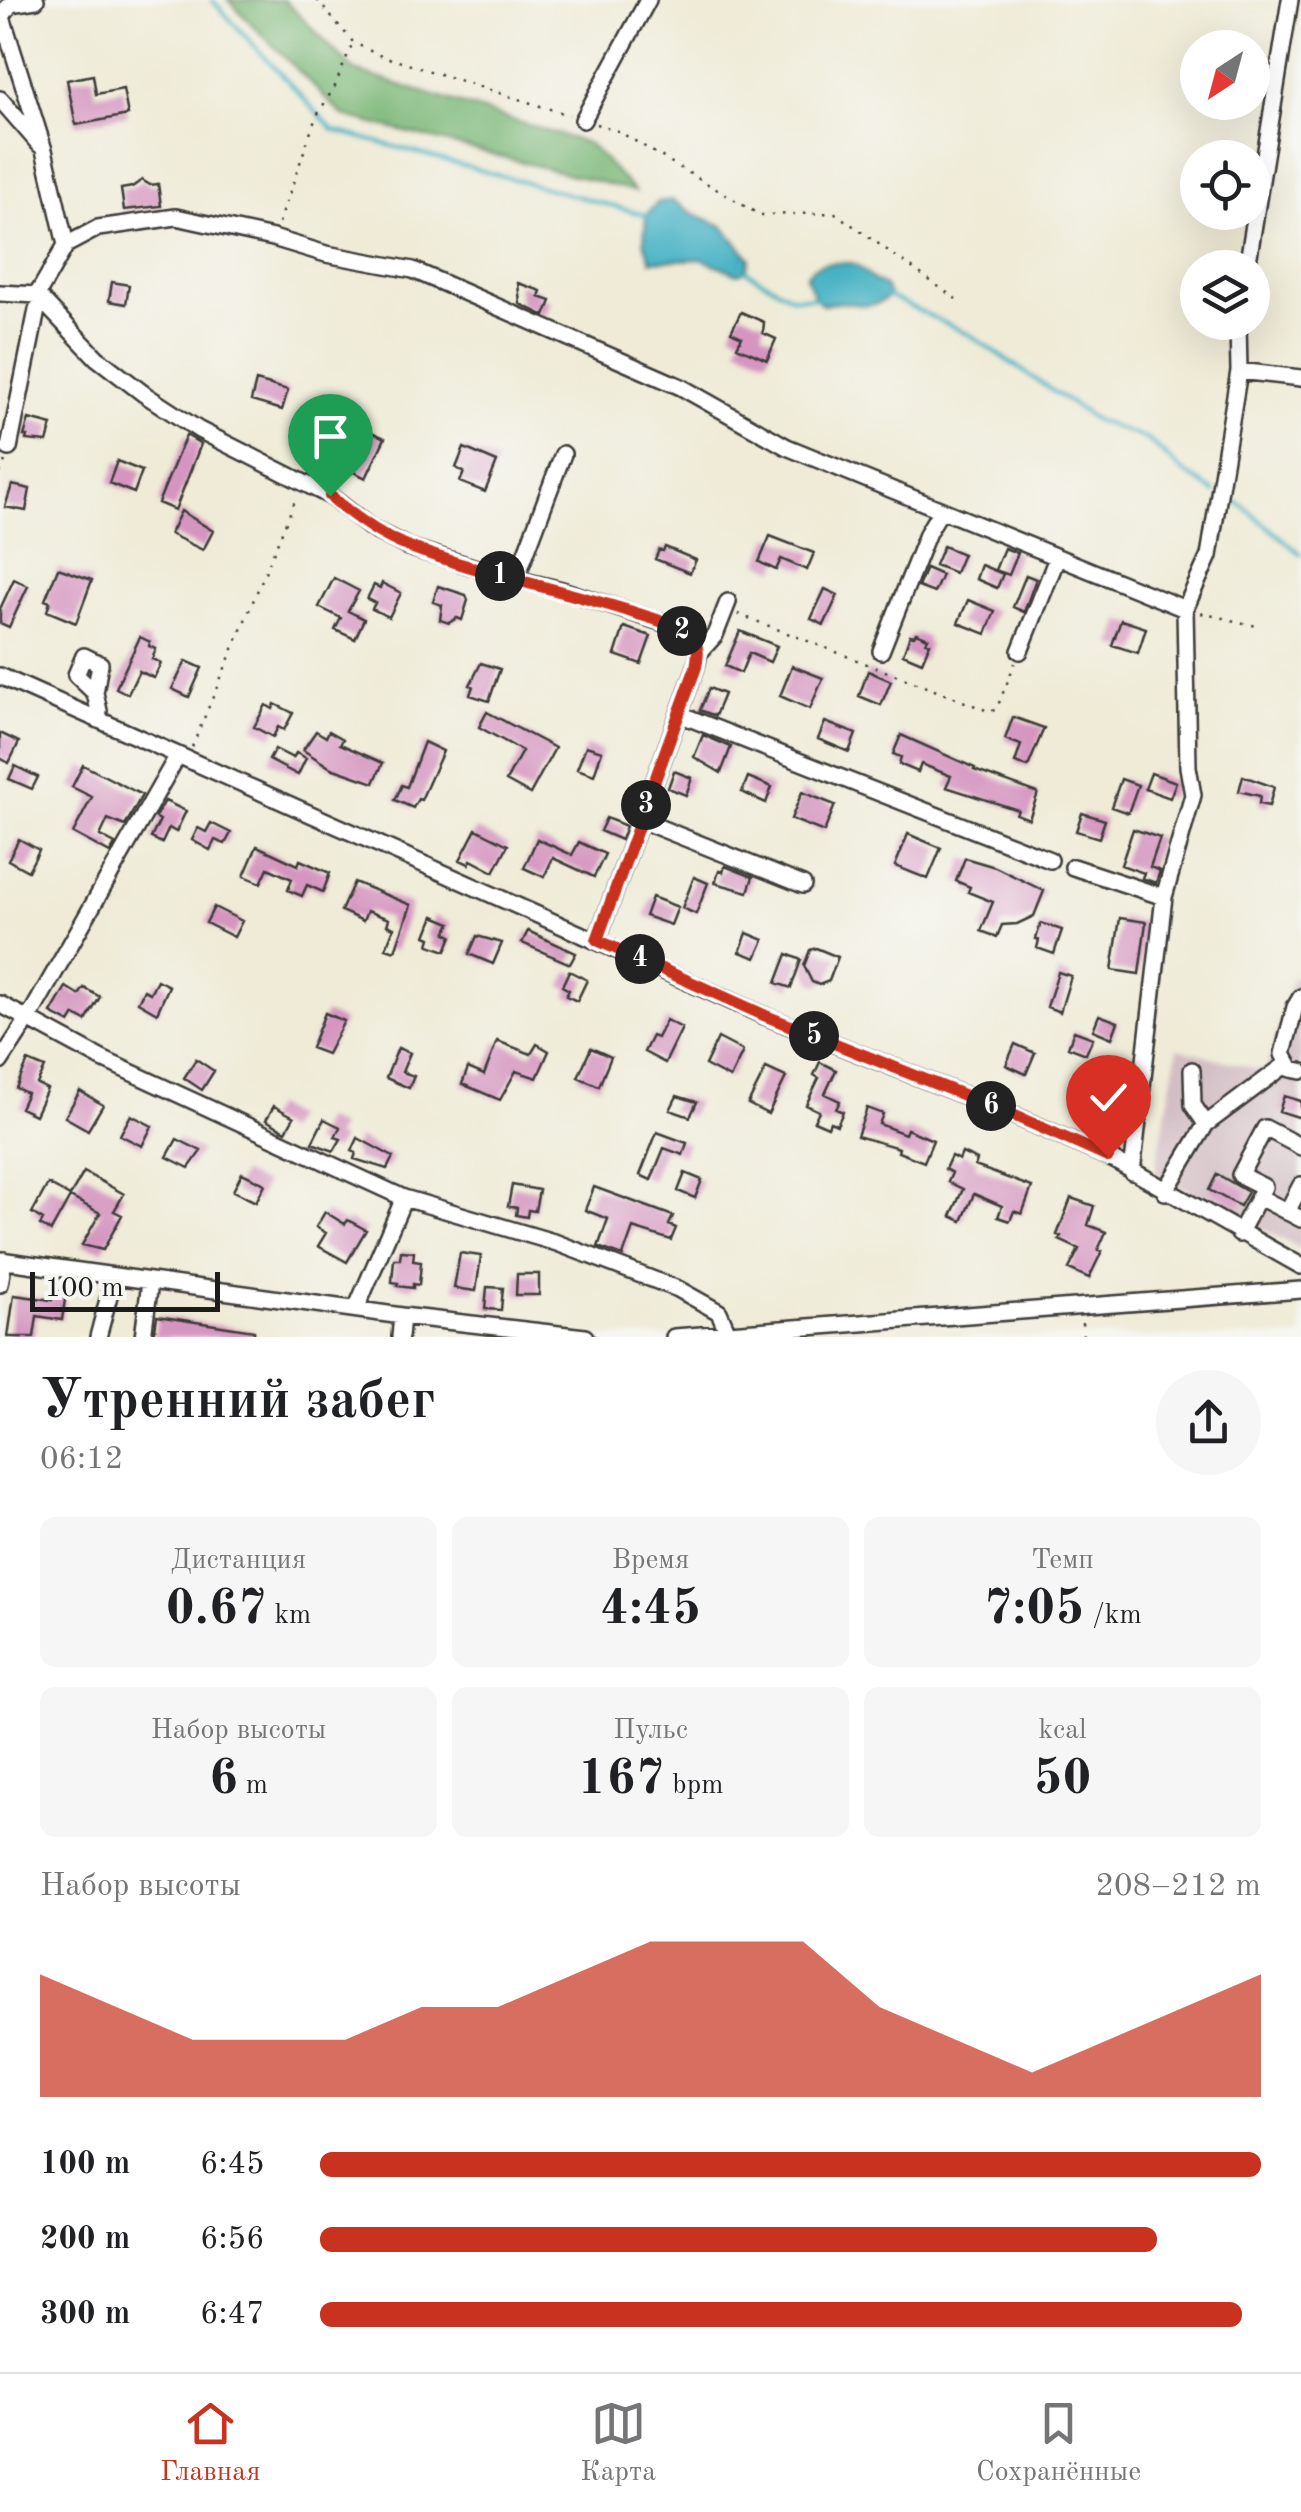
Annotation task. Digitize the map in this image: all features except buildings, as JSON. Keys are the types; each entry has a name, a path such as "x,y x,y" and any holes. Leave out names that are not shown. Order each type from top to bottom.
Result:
{"street":[{"path":"36,0 10,4 2,17 44,150 66,245"},
{"path":"583,120 648,0"},
{"path":"1250,250 1290,0"},
{"path":"0,99 44,150"},
{"path":"9,448 39,299 66,245 98,228 176,217 326,254 413,270 681,387 787,447 1185,609"},
{"path":"0,294 39,299 97,358 175,416 304,481 390,539 670,625 696,642 699,653"},
{"path":"1132,1172 1164,896 1193,795 1188,767 1185,609 1210,556 1239,370 1238,340"},
{"path":"1239,370 1301,378"},
{"path":"516,579 562,454"},
{"path":"881,651 928,532 941,510"},
{"path":"1020,651 1057,558"},
{"path":"597,940 699,653 715,635 728,602"},
{"path":"0,676 796,1029 1108,1157 1301,1266"},
{"path":"95,693 100,711 97,719"},
{"path":"679,714 1050,860"},
{"path":"0,1062 182,757"},
{"path":"640,820 803,885"},
{"path":"1073,867 1164,896"},
{"path":"1164,1192 1206,1124 1295,1068 1283,1054 1294,1007 1301,997"},
{"path":"0,1004 102,1060 404,1198 557,1242 678,1288 720,1312 728,1333"},
{"path":"1192,1070 1193,1105 1206,1124"},
{"path":"1239,1234 1264,1187 1240,1174 1265,1128 1301,1147"},
{"path":"1258,1198 1294,1215 1301,1185"},
{"path":"356,1309 404,1198"},
{"path":"0,1284 2,1260 402,1316 585,1337"},
{"path":"98,1337 114,1277"},
{"path":"143,1337 150,1282"},
{"path":"674,1337 1301,1290"},
{"path":"400,1337 402,1316"}],"path":[{"path":"317,0 354,42 376,54 618,131 760,216 835,213 956,299"},
{"path":"273,238 316,117 354,42"},
{"path":"182,757 304,481"},
{"path":"1185,609 1260,627"},
{"path":"1082,1306 1083,1337"}],"shaded area":[{"path":"1292,976 1301,979 1301,1249 1155,1173 1178,1048 1266,1072"}],"green space":[{"path":"228,0 284,0 355,71 589,144 634,191 343,116"}],"water":[{"path":"672,200 723,226 750,258 746,271 738,274 702,259 651,261 644,242 646,215 658,202"},
{"path":"852,263 885,286 889,295 874,304 823,305 815,298 806,276 820,265"}],"waterway":[{"path":"212,0 333,130 649,216"},
{"path":"744,270 792,297 817,298"},
{"path":"886,295 970,335 1095,420 1148,440 1181,470 1215,492"},
{"path":"1223,496 1239,503 1301,554"}],"route":[{"path":"330,496 390,539 670,625 696,642 696,667 597,940 766,1016 1108,1157"}]}
